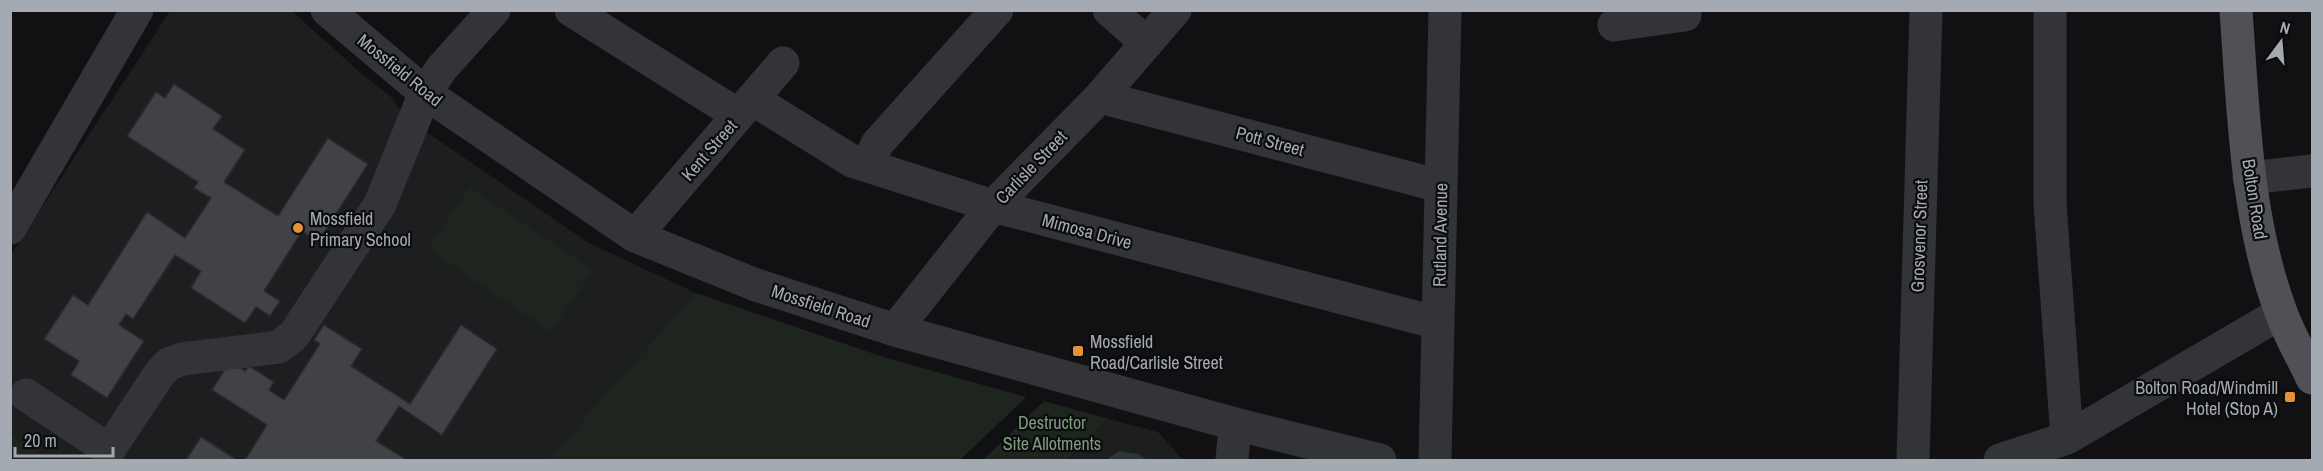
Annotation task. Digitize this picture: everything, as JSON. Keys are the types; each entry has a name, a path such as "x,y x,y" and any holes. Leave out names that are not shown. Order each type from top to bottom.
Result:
{"main road":[{"name":"Bolton Road","path":"2236,10 2250,177 2261,240 2281,313 2313,378"}],"street":[{"path":"10,228 137,10"},
{"name":"Mossfield Road","path":"327,10 425,93 635,236 756,285 895,330 1235,424 1380,460"},
{"path":"26,395 109,450 160,373 169,364 182,359 279,347 294,335 380,204 425,93 442,68 494,10"},
{"name":"Mimosa Drive","path":"571,10 745,107 852,161 993,206 1438,323"},
{"path":"867,166 877,144 997,10"},
{"path":"1109,10 1147,43"},
{"name":"Carlisle Street","path":"895,330 993,206 1100,97 1174,10"},
{"name":"Rutland Avenue","path":"1435,460 1445,10"},
{"path":"1614,25 1685,15 1685,10"},
{"name":"Grosvenor Street","path":"1913,460 1926,10"},
{"path":"2050,10 2050,204 2067,438"},
{"name":"Kent Street","path":"635,236 783,63"},
{"name":"Pott Street","path":"1100,97 1440,186"},
{"path":"2250,177 2313,171"},
{"path":"2000,460 2067,438 2281,313"},
{"path":"1232,460 1235,424"}],"shaded area":[{"name":"Mossfield Primary School","path":"170,11 292,11 391,97 406,118 589,243 696,293 749,312 886,358 1026,397 960,460 11,460 10,256"},
{"path":"1109,419 1158,432 1183,460 1067,460"},
{"path":"1119,451 1138,454 1148,460 1106,460"}],"green space":[{"path":"469,187 593,270 551,332 428,249"},
{"path":"696,293 886,358 1026,397 960,460 548,460"},
{"name":"Destructor Site Allotments","path":"1044,401 1109,419 1067,460 983,460"},
{"path":"11,435 50,460 11,460"}],"building":[{"path":"174,84 222,116 213,129 245,150 224,182 278,216 328,138 368,164 318,242 302,231 264,291 280,301 270,316 256,307 245,323 191,288 201,271 175,255 133,319 126,314 119,325 144,341 107,398 71,375 79,361 44,339 73,295 88,305 147,212 185,238 211,198 194,188 198,182 127,136 156,92 165,98"},
{"path":"324,325 362,349 351,366 410,404 461,325 497,349 442,435 399,406 376,441 407,460 245,460 267,425 212,390 230,361 245,371 249,366 274,382 269,390 284,400 320,344 314,340"},
{"path":"201,437 237,460 186,460"}],"place":[{"name":"Mossfield Primary School","path":"298,228"},
{"name":"Mossfield Road/Carlisle Street","path":"1078,351"},
{"name":"Bolton Road/Windmill Hotel (Stop A)","path":"2290,397"}]}
